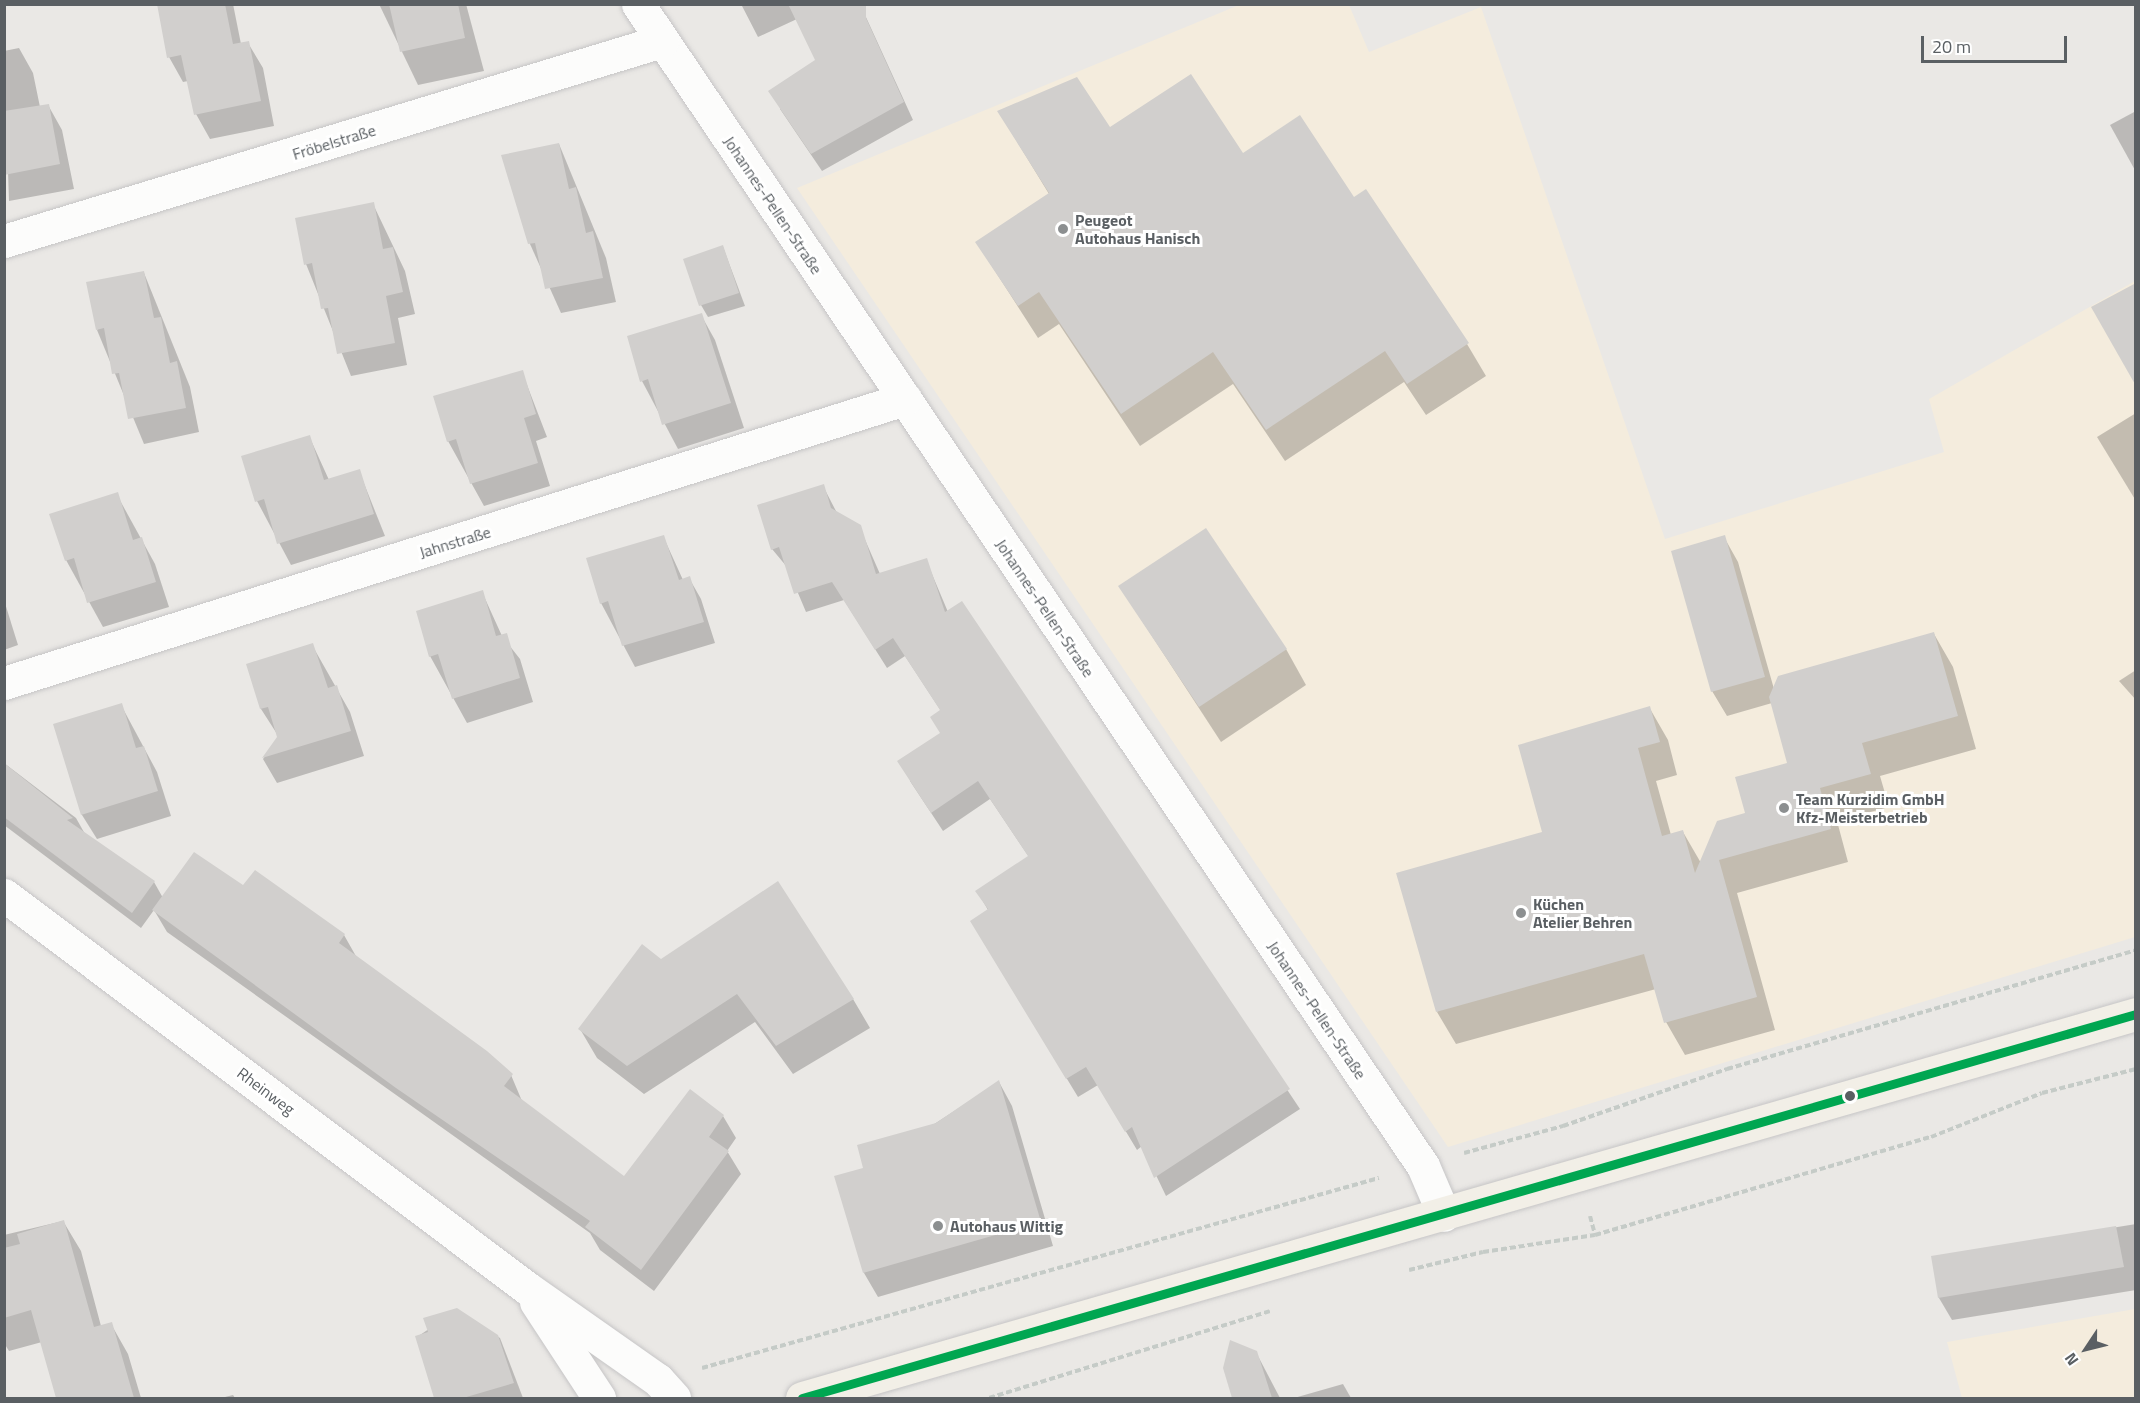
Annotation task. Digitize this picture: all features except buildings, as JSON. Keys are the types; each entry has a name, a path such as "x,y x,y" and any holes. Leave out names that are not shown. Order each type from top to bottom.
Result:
{"main road":[{"path":"802,1398 2136,1014"}],"street":[{"name":"Johannes-Pellen-Straße","path":"638,4 1423,1166 1444,1215"},
{"name":"Fröbelstraße","path":"4,241 662,41"},
{"name":"Jahnstraße","path":"4,683 904,399"},
{"name":"Rheinweg","path":"4,894 526,1288 666,1389"},
{"name":"Rheinweg","path":"526,1288 599,1398"}],"path":[{"path":"666,1389 1308,1197 1563,1126 1727,1069 2136,950"},
{"path":"1403,1272 1483,1252 1595,1235 1931,1137 2042,1092 2136,1069"},
{"path":"989,1398 1280,1308"}],"shaded area":[{"path":"1239,5 1349,5 1369,52 1481,7 1665,539 1944,452 1929,399 2135,281 2135,937 1448,1147 797,188"},
{"path":"2135,1309 2135,1398 1962,1398 1947,1342"}],"transit line":[{"path":"802,1398 2136,1014"}],"place":[{"name":"Peugeot Autohaus Hanisch","path":"1063,229"},
{"name":"Team Kurzidim GmbH Kfz-Meisterbetrieb","path":"1784,808"},
{"name":"Küchen Atelier Behren","path":"1521,913"},
{"name":"Autohaus Wittig","path":"938,1226"}]}
